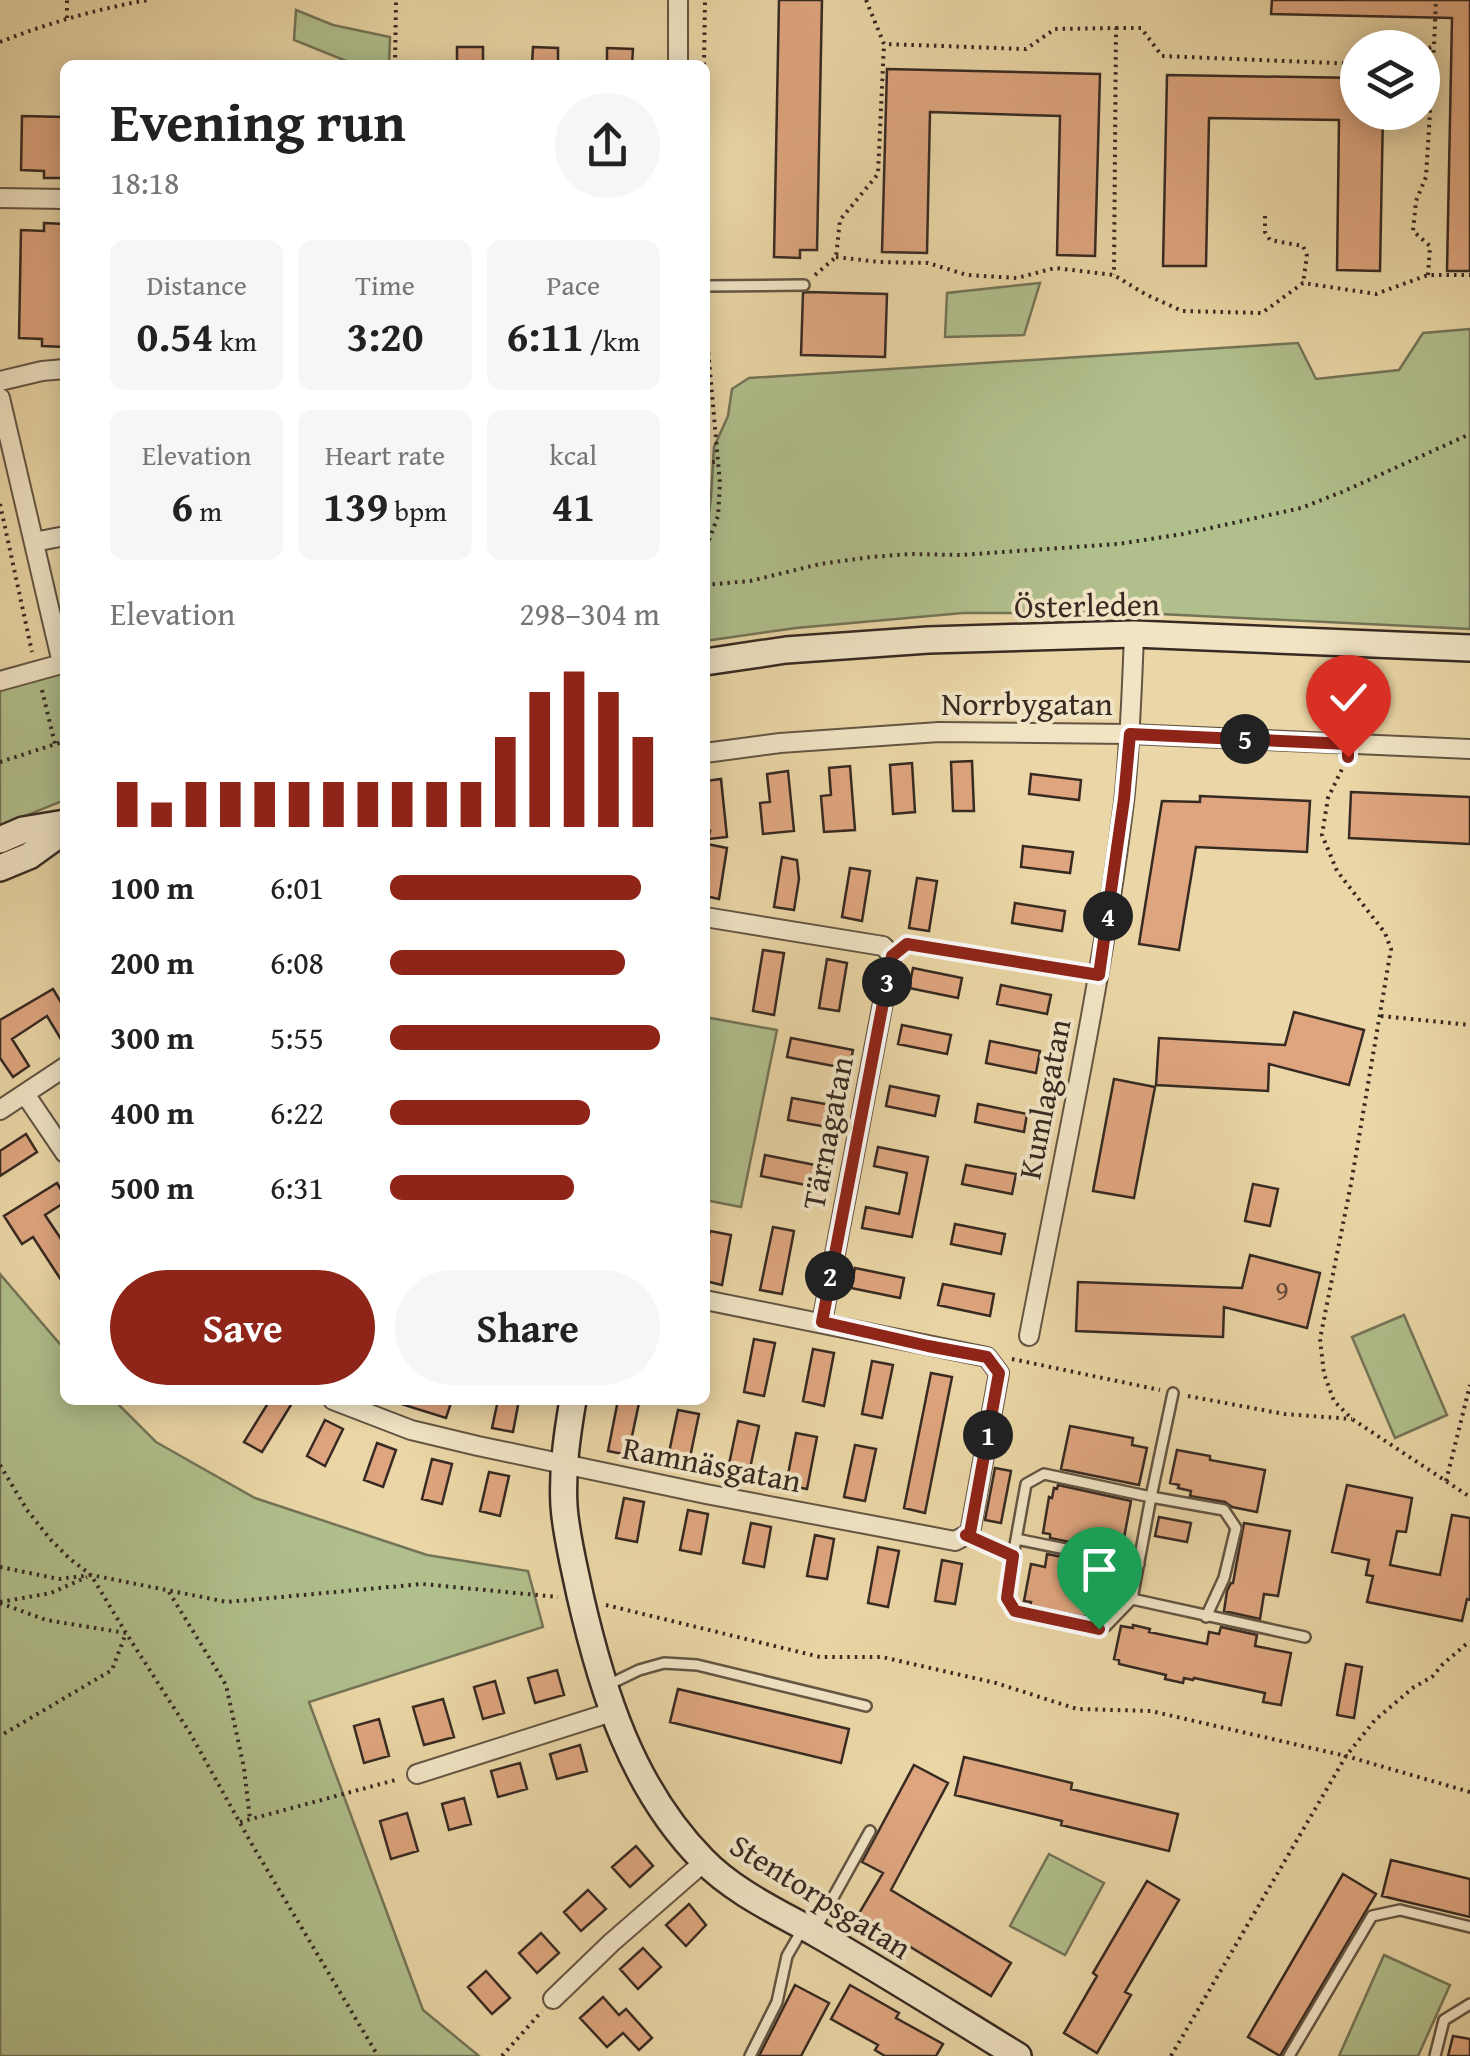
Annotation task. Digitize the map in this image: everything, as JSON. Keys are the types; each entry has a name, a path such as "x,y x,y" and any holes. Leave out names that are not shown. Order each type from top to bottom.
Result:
{"main road":[{"name":"Österleden","path":"710,661 786,650 928,640 1134,634 1470,648"},
{"path":"0,840 23,830 60,826"},
{"path":"0,868 29,856 60,830"},
{"name":"Stentorpsgatan","path":"572,1405 564,1463 564,1508 582,1600 612,1712 635,1765 660,1808 704,1862 757,1902 1018,2056"}],"street":[{"path":"678,0 678,60"},
{"path":"0,198 60,198"},
{"path":"0,381 60,369"},
{"path":"0,398 60,647"},
{"path":"34,542 60,537"},
{"name":"Kumlagatan","path":"1029,1336 1099,975 1124,799 1134,634"},
{"path":"0,681 60,664"},
{"name":"Norrbygatan","path":"710,752 780,743 939,732 1130,734 1470,749"},
{"path":"710,918 883,946 892,956"},
{"name":"Tärnagatan","path":"822,1322 892,956"},
{"path":"0,1110 60,1070"},
{"path":"25,1094 60,1145"},
{"path":"710,1301 988,1359 999,1373 970,1533 966,1535"},
{"name":"Ramnäsgatan","path":"346,1405 411,1430 706,1494 956,1542 966,1535"},
{"path":"417,1774 612,1712"},
{"path":"553,1999 704,1862"}],"lane":[{"path":"710,286 804,285"},
{"path":"1173,1393 1152,1497 1132,1600 1099,1629 1015,1611 1007,1598 1026,1484 1044,1474 1152,1497 1224,1510 1236,1528 1224,1578 1206,1617"},
{"path":"966,1535 1013,1556"},
{"path":"1016,1539 1139,1564"},
{"path":"1132,1600 1305,1637"},
{"path":"604,1687 664,1663 697,1665 866,1706"},
{"path":"750,2056 777,2002 787,1956 809,1930 870,1831"},
{"path":"1290,2056 1372,1916 1400,1910 1470,1926"},
{"path":"1435,2056 1444,2020 1470,2004"}],"path":[{"path":"67,0 67,18"},
{"path":"0,42 67,18 148,0"},
{"path":"394,60 396,0"},
{"path":"704,0 704,60"},
{"path":"804,285 836,256 840,220 878,174 884,44 866,0"},
{"path":"1435,30 1436,0"},
{"path":"1114,275 1116,28"},
{"path":"884,44 1026,50 1055,29 1141,28 1162,56 1340,63"},
{"path":"1428,276 1430,246 1413,231 1416,200 1426,177 1429,130"},
{"path":"1266,216 1264,232 1270,240 1303,246 1307,256 1303,284"},
{"path":"836,256 928,263 967,275 1017,278 1056,268 1114,275 1182,311 1262,312 1303,284 1376,294 1428,276 1470,275"},
{"path":"710,371 720,484 718,516 710,538"},
{"path":"710,585 750,581 820,564 871,557 960,556 1118,544 1184,534 1301,508 1470,434"},
{"path":"710,463 718,461"},
{"path":"0,504 56,744"},
{"path":"0,762 60,743"},
{"path":"1348,744 1348,757 1328,798 1322,835 1337,871 1385,933 1391,949 1382,1016 1320,1339 1324,1374 1334,1401 1352,1418 1470,1497"},
{"path":"892,956 907,944 1099,975"},
{"path":"1382,1016 1470,1025"},
{"path":"1446,1481 1470,1385"},
{"path":"0,1465 50,1540 91,1575 190,1733 378,2056"},
{"path":"0,1567 59,1579 91,1575 227,1602 422,1584 582,1600 820,1657 882,1657 996,1682 1077,1709 1151,1711 1346,1756 1470,1792"},
{"path":"0,1603 51,1593 91,1575"},
{"path":"168,1590 226,1685 244,1768 250,1819"},
{"path":"0,1603 46,1620 126,1633"},
{"path":"0,1736 112,1670 126,1633"},
{"path":"1171,2056 1346,1756 1375,1720 1432,1677 1470,1641"},
{"path":"240,1822 417,1774"},
{"path":"502,2056 553,1999"}],"green space":[{"path":"296,10 333,25 390,37 389,60 344,60 294,40"},
{"path":"1040,283 1024,335 945,337 947,293"},
{"path":"1470,329 1470,629 1139,613 963,613 710,640 714,447 728,416 732,389 749,378 1298,343 1316,379 1399,370 1423,333"},
{"path":"60,674 60,802 0,826 0,690"},
{"path":"710,1018 777,1030 741,1207 710,1201"},
{"path":"0,1274 60,1344 60,1405 119,1405 156,1442 255,1498 427,1555 528,1571 543,1627 309,1702 423,2010 479,2056 0,2056"},
{"path":"1404,1315 1447,1415 1395,1438 1352,1337"},
{"path":"1049,1854 1104,1883 1065,1955 1010,1926"},
{"path":"1384,1955 1450,1985 1418,2056 1339,2056"}],"building":[{"path":"779,0 822,0 817,250 800,250 800,258 774,257"},
{"path":"1272,0 1470,0 1470,271 1447,271 1452,18 1271,14"},
{"path":"457,47 483,47 483,60 457,60"},
{"path":"533,47 558,48 558,60 532,60"},
{"path":"607,48 633,49 632,60 607,60"},
{"path":"887,69 1100,74 1095,256 1057,255 1060,116 930,112 927,253 882,252"},
{"path":"1167,75 1340,78 1340,130 1383,130 1380,271 1337,270 1339,120 1209,118 1206,266 1163,266"},
{"path":"22,116 60,117 60,178 44,178 44,171 21,170"},
{"path":"44,223 60,224 60,347 42,346 42,339 19,338 21,230 44,231"},
{"path":"803,293 887,294 885,357 801,355"},
{"path":"972,761 974,811 953,811 951,762"},
{"path":"912,763 915,812 893,814 890,765"},
{"path":"850,766 855,830 824,832 821,796 831,795 829,768"},
{"path":"788,771 794,831 763,834 760,803 770,802 767,774"},
{"path":"1031,774 1081,780 1079,800 1029,794"},
{"path":"721,779 727,837 710,839 710,780"},
{"path":"1351,792 1470,797 1470,844 1349,838"},
{"path":"1200,796 1310,801 1307,852 1196,847 1179,950 1139,944 1162,801 1200,802"},
{"path":"710,845 727,848 719,899 710,897"},
{"path":"1023,846 1073,852 1070,873 1021,867"},
{"path":"782,857 797,860 799,879 794,910 774,907"},
{"path":"850,868 870,871 862,921 842,917"},
{"path":"917,878 937,881 929,931 909,928"},
{"path":"1015,903 1065,911 1062,931 1012,923"},
{"path":"763,950 784,953 774,1015 753,1011"},
{"path":"827,959 847,963 839,1011 819,1008"},
{"path":"913,968 962,978 958,998 909,988"},
{"path":"1001,985 1051,995 1047,1014 997,1004"},
{"path":"53,989 60,1001 60,1038 47,1016 12,1039 29,1066 13,1077 0,1058 0,1020"},
{"path":"1294,1012 1364,1030 1349,1085 1269,1064 1268,1091 1156,1085 1159,1038 1285,1045"},
{"path":"902,1025 951,1035 947,1054 898,1044"},
{"path":"791,1038 853,1050 849,1069 787,1057"},
{"path":"990,1041 1040,1051 1036,1073 986,1063"},
{"path":"1114,1079 1155,1087 1134,1198 1093,1191"},
{"path":"890,1086 939,1096 935,1116 886,1106"},
{"path":"792,1098 842,1107 838,1129 788,1120"},
{"path":"978,1104 1027,1114 1024,1132 975,1122"},
{"path":"26,1134 37,1152 0,1176 0,1151"},
{"path":"878,1147 928,1157 912,1237 862,1228 866,1207 899,1214 907,1173 874,1166"},
{"path":"765,1155 830,1168 826,1189 761,1176"},
{"path":"966,1165 1016,1174 1012,1194 962,1184"},
{"path":"57,1183 60,1205 45,1215 60,1238 60,1278 33,1237 22,1244 4,1216"},
{"path":"1253,1184 1278,1189 1270,1226 1245,1221"},
{"path":"955,1224 1005,1234 1001,1254 951,1244"},
{"path":"773,1227 794,1231 782,1294 760,1290"},
{"path":"710,1231 731,1235 722,1285 710,1282"},
{"path":"1250,1255 1320,1273 1307,1328 1224,1307 1223,1337 1076,1331 1078,1282 1242,1288"},
{"path":"855,1268 904,1278 900,1298 851,1288"},
{"path":"943,1284 994,1294 990,1316 938,1305"},
{"path":"754,1339 775,1343 764,1396 744,1392"},
{"path":"813,1349 834,1353 824,1406 803,1401"},
{"path":"872,1361 893,1365 882,1418 862,1414"},
{"path":"931,1373 952,1377 925,1513 904,1508"},
{"path":"267,1405 291,1405 262,1452 244,1442"},
{"path":"404,1405 450,1405 446,1418"},
{"path":"497,1405 518,1405 513,1432 492,1428"},
{"path":"617,1405 639,1405 628,1455 608,1451"},
{"path":"678,1410 699,1414 688,1467 667,1462"},
{"path":"325,1420 343,1429 325,1466 307,1456"},
{"path":"738,1421 759,1426 748,1478 727,1474"},
{"path":"1070,1426 1133,1438 1132,1445 1147,1448 1139,1485 1061,1469"},
{"path":"796,1433 817,1437 807,1489 786,1485"},
{"path":"377,1443 396,1450 383,1487 364,1480"},
{"path":"855,1445 876,1449 865,1501 844,1497"},
{"path":"1177,1450 1265,1470 1257,1512 1190,1496 1191,1491 1170,1483"},
{"path":"432,1459 452,1464 442,1504 422,1499"},
{"path":"995,1468 1011,1471 1001,1523 985,1520"},
{"path":"489,1472 509,1476 500,1516 480,1511"},
{"path":"1058,1485 1131,1501 1122,1548 1106,1545 1105,1549 1050,1538 1050,1534 1043,1533 1049,1497"},
{"path":"1347,1485 1412,1498 1406,1532 1397,1531 1390,1565 1440,1575 1452,1515 1470,1518 1470,1600 1467,1599 1462,1621 1367,1602 1373,1576 1366,1575 1369,1560 1332,1552"},
{"path":"624,1498 644,1502 637,1542 616,1538"},
{"path":"688,1510 708,1514 701,1554 680,1550"},
{"path":"1159,1517 1191,1523 1187,1542 1155,1536"},
{"path":"751,1523 771,1527 764,1567 743,1563"},
{"path":"1244,1523 1290,1531 1278,1596 1264,1594 1260,1619 1224,1611"},
{"path":"815,1535 834,1539 827,1579 807,1576"},
{"path":"878,1547 899,1551 888,1607 868,1603"},
{"path":"1047,1554 1102,1565 1100,1578 1110,1579 1103,1616 1087,1613 1086,1617 1030,1606 1031,1602 1024,1601 1031,1564 1045,1567"},
{"path":"942,1560 962,1564 955,1604 935,1601"},
{"path":"1133,1625 1207,1644 1209,1632 1219,1634 1221,1627 1257,1635 1255,1646 1291,1653 1281,1705 1263,1702 1265,1693 1194,1678 1184,1678 1183,1683 1119,1664 1114,1659 1121,1626"},
{"path":"1346,1664 1362,1667 1354,1718 1337,1715"},
{"path":"557,1670 564,1695 535,1703 528,1678"},
{"path":"495,1681 504,1713 483,1719 474,1687"},
{"path":"678,1689 849,1729 841,1763 670,1722"},
{"path":"443,1699 454,1737 424,1745 413,1707"},
{"path":"379,1719 389,1756 364,1763 354,1726"},
{"path":"580,1745 587,1771 557,1779 550,1754"},
{"path":"964,1757 1072,1783 1071,1789 1178,1814 1169,1851 955,1795"},
{"path":"520,1763 527,1789 498,1797 491,1771"},
{"path":"914,1765 948,1783 891,1890 1011,1963 991,1996 858,1915 883,1873 862,1862"},
{"path":"464,1798 471,1824 449,1830 442,1804"},
{"path":"407,1813 418,1851 391,1859 380,1821"},
{"path":"636,1846 653,1866 630,1887 612,1867"},
{"path":"1391,1860 1470,1879 1470,1917 1382,1896"},
{"path":"1343,1874 1376,1894 1280,2056 1248,2037"},
{"path":"1147,1881 1179,1900 1125,1992 1131,1995 1097,2053 1064,2033 1097,1976 1093,1973"},
{"path":"588,1890 606,1909 581,1931 564,1912"},
{"path":"689,1904 706,1925 686,1946 666,1925"},
{"path":"541,1933 559,1953 537,1973 519,1953"},
{"path":"643,1948 661,1967 638,1989 620,1969"},
{"path":"486,1971 510,1998 492,2014 468,1987"},
{"path":"795,1985 829,2003 801,2056 759,2056"},
{"path":"850,1985 899,2013 896,2018 943,2044 936,2056 885,2056 875,2050 878,2045 831,2019"},
{"path":"603,1997 619,2015 626,2009 652,2038 639,2050 623,2033 607,2047 580,2018"},
{"path":"1453,2036 1470,2039 1470,2056 1448,2056"}],"route":[{"path":"1099,1629 1015,1611 1007,1598 1013,1556 966,1535 970,1533 999,1373 987,1357 822,1322 892,956 907,944 1099,975 1130,734 1348,744 1348,757"}]}
